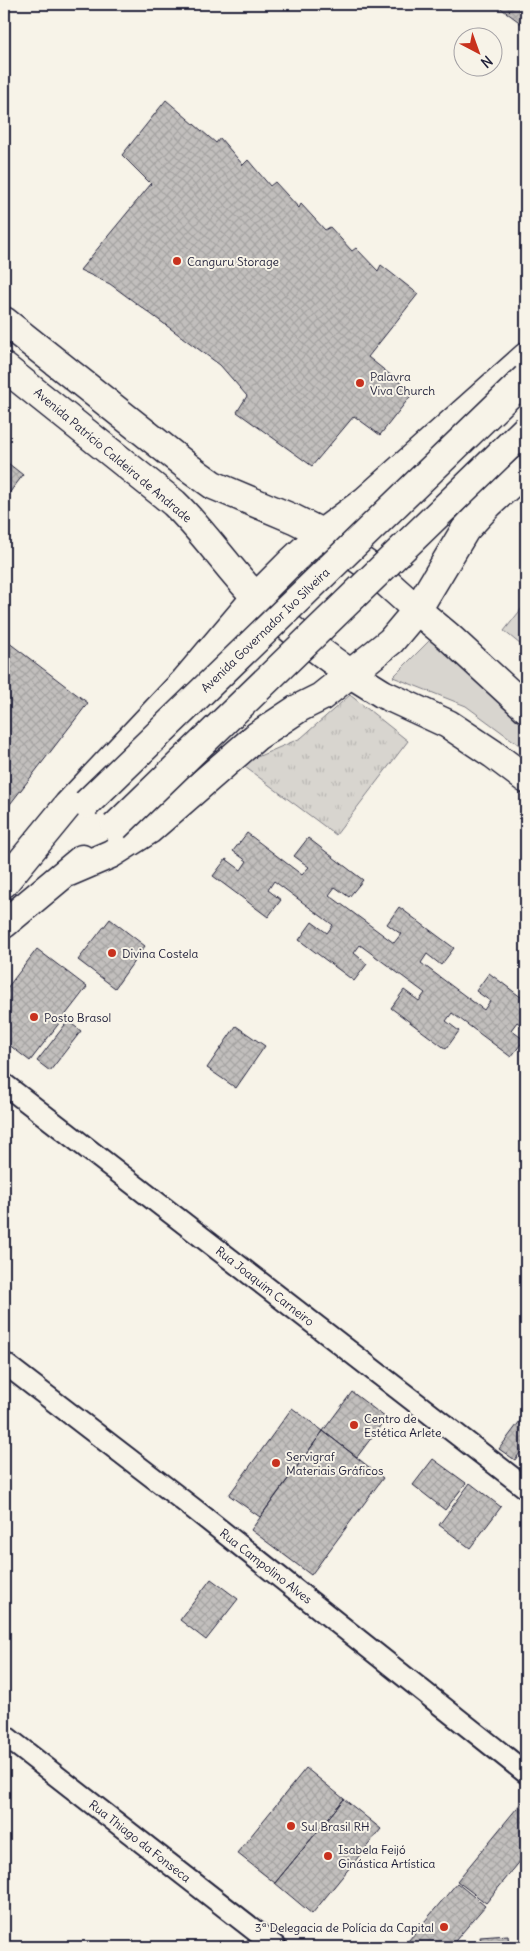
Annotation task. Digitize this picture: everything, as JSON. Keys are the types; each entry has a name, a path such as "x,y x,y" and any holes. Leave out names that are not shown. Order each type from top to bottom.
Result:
{"main road":[{"path":"4,321 213,485 294,519 322,533 367,565 526,708"},
{"path":"4,883 68,805 185,681 256,597 322,533 365,501 526,357"},
{"name":"Avenida Patrício Caldeira de Andrade","path":"4,367 174,503 196,524 256,597 293,631 351,674 383,694 448,724 494,754 526,779"},
{"name":"Avenida Governador Ivo Silveira","path":"4,883 526,378"},
{"path":"4,924 69,872 526,429"},
{"path":"69,872 112,854 149,830 257,736 321,696 391,641 417,610 465,530 489,504 526,470"}],"street":[{"name":"Rua Joaquim Carneiro","path":"4,1084 526,1488"},
{"name":"Rua Campolino Alves","path":"4,1363 194,1509 526,1773"},
{"name":"Rua Thiago da Fonseca","path":"4,1735 276,1947"}],"green space":[{"path":"526,603 526,649 504,631"},
{"path":"431,639 526,724 526,750 466,706 393,677"},
{"path":"350,695 408,741 336,835 241,764 301,738"}],"building":[{"path":"495,4 526,4 526,27"},
{"path":"166,100 216,143 220,138 243,165 248,160 270,186 275,182 299,208 301,204 325,230 330,227 352,251 356,248 378,271 381,265 418,294 368,357 413,393 380,435 354,416 312,466 237,412 247,396 220,365 110,284 80,270 151,184 122,155"},
{"path":"4,460 23,475 4,500"},
{"path":"4,639 88,703 4,812"},
{"path":"247,833 302,875 309,867 294,856 308,838 363,880 349,897 335,887 329,895 394,943 401,934 387,924 399,907 454,948 441,965 427,954 421,963 484,1010 490,1001 476,991 489,973 526,1001 526,1028 517,1022 511,1030 524,1040 511,1057 452,1013 446,1021 459,1031 446,1049 391,1008 404,990 419,1001 425,993 360,945 354,953 367,964 354,981 299,940 312,922 327,933 333,925 274,881 268,890 281,900 268,917 213,876 226,859 241,870 247,861 233,851"},
{"name":"Divina Costela","path":"110,919 145,946 115,988 78,960"},
{"name":"Posto Brasol","path":"37,949 87,987 30,1061 4,1041 4,992"},
{"path":"68,1021 81,1031 50,1071 37,1061"},
{"path":"236,1026 265,1046 236,1088 207,1068"},
{"name":"Centro de Estética Arlete","path":"352,1392 386,1418 357,1457 323,1431"},
{"name":"Servigraf Materiais Gráficos","path":"292,1408 323,1431 260,1517 229,1495"},
{"path":"526,1413 526,1444 515,1460 499,1449"},
{"path":"323,1431 383,1478 311,1575 251,1530"},
{"path":"433,1459 466,1483 445,1510 413,1485"},
{"path":"470,1483 501,1507 470,1548 439,1525"},
{"path":"211,1579 238,1599 206,1640 180,1620"},
{"name":"Sul Brasil RH","path":"306,1768 344,1799 275,1883 237,1853"},
{"path":"526,1797 526,1854 486,1903 457,1881"},
{"name":"Isabela Feijó Ginástica Artística","path":"344,1799 381,1829 312,1914 275,1883"},
{"name":"3ª Delegacia de Polícia da Capital","path":"457,1883 485,1906 450,1947 403,1947"},
{"path":"508,1935 509,1947 482,1947 480,1937"}],"place":[{"name":"Canguru Storage","path":"177,261"},
{"name":"Palavra Viva Church","path":"360,383"},
{"name":"Divina Costela","path":"112,953"},
{"name":"Posto Brasol","path":"34,1017"},
{"name":"Centro de Estética Arlete","path":"354,1425"},
{"name":"Servigraf Materiais Gráficos","path":"276,1463"},
{"name":"Sul Brasil RH","path":"291,1826"},
{"name":"Isabela Feijó Ginástica Artística","path":"328,1856"},
{"name":"3ª Delegacia de Polícia da Capital","path":"444,1927"}]}
